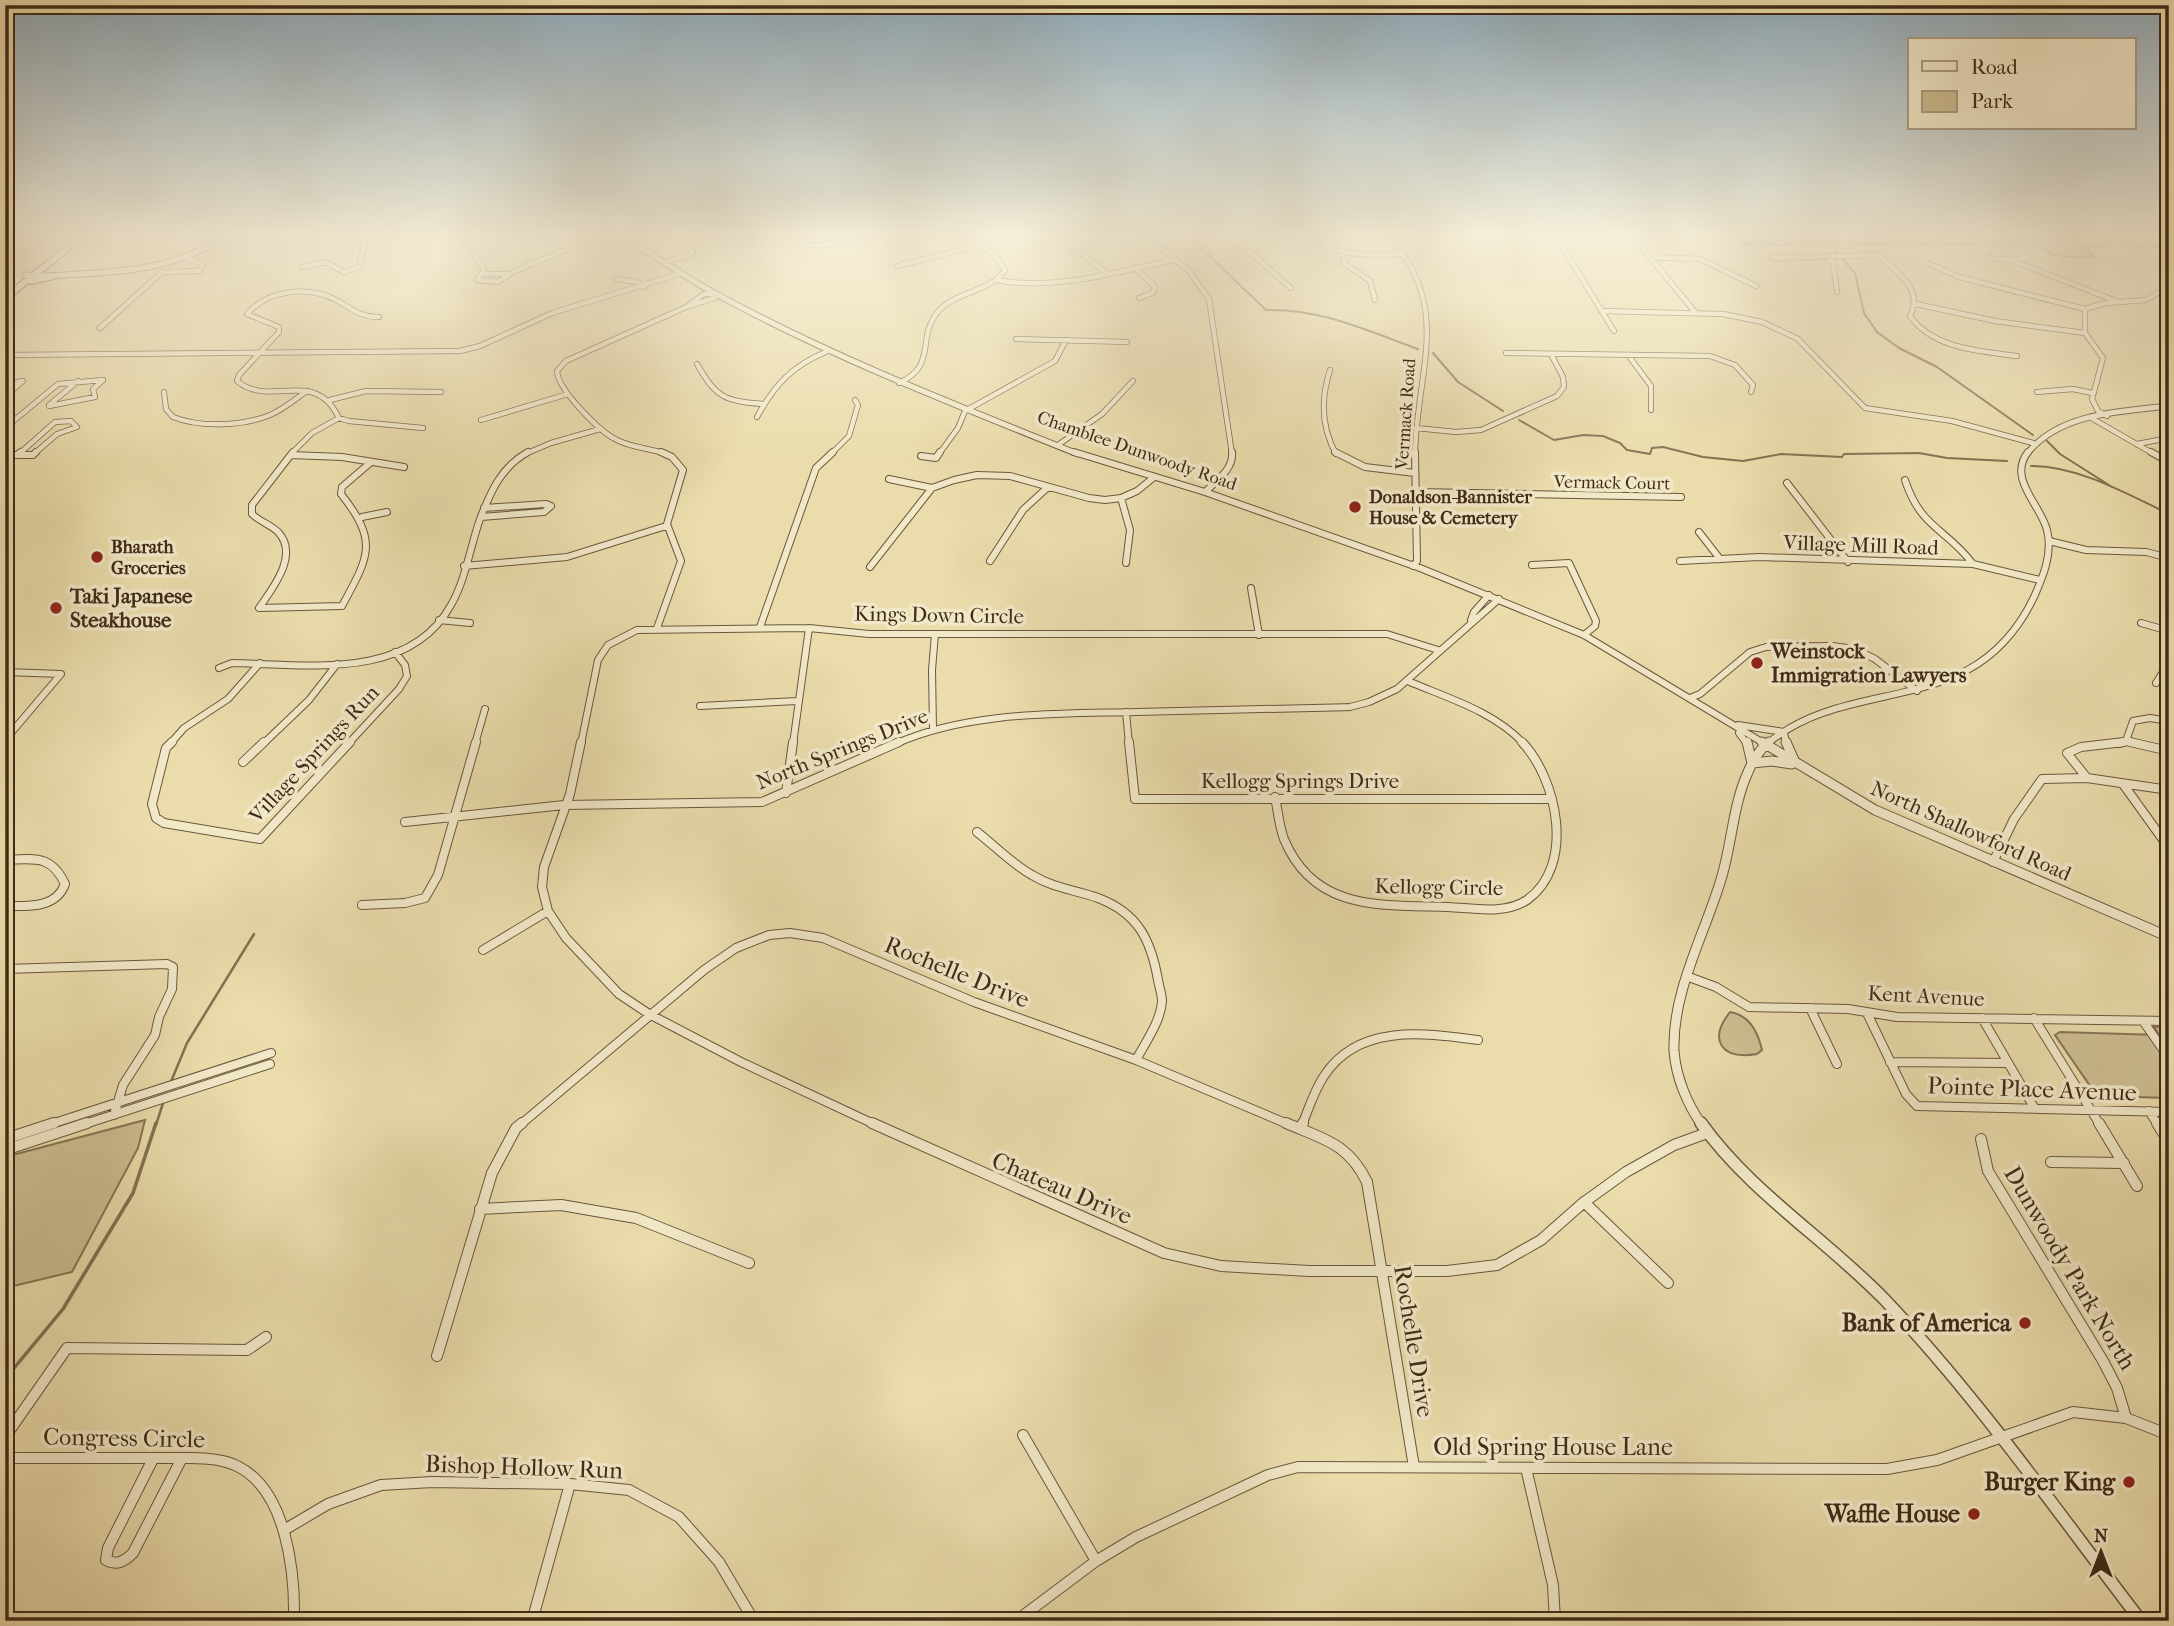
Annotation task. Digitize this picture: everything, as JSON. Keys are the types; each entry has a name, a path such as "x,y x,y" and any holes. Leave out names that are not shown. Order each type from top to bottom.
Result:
{"street":[{"path":"100,328 121,309"},
{"path":"252,309 247,314 279,327 279,332 239,375 237,381 241,386 250,389 307,391 330,400 366,391 442,392"},
{"path":"348,309 357,316 370,319 379,317"},
{"path":"5,355 469,350 485,345 537,318 569,309"},
{"path":"657,628 681,561 666,526 684,470 681,464 662,452 620,442 600,429 561,388 557,376 559,366 566,361 681,309"},
{"name":"Chamblee Dunwoody Road","path":"745,309 899,383 1058,445 1153,478 1205,492 1489,595 1584,635 1690,698"},
{"path":"899,383 918,371 923,363 932,325 937,312 943,309"},
{"path":"1205,492 1231,466 1232,446 1211,309"},
{"name":"Vermack Road","path":"1413,566 1416,561 1416,428 1427,309"},
{"path":"1599,309 1614,331"},
{"path":"1692,309 1695,312"},
{"path":"1912,309 1911,320 1933,336 1961,346 2017,356"},
{"path":"1939,309 1995,321 2085,333"},
{"path":"2085,309 2085,333 2103,358 2092,393 2094,406 2107,416"},
{"path":"1601,312 1695,312 1736,316 1790,334 1810,350 1865,408 1952,421 2033,443"},
{"path":"1016,339 1127,342"},
{"path":"922,456 936,458 958,428 961,416 1055,361 1066,340"},
{"path":"757,417 786,371 828,351"},
{"path":"1506,353 1698,355 1725,360 1744,373 1752,385 1751,392"},
{"path":"1416,428 1456,432 1481,430 1557,396 1564,387 1563,377 1551,354"},
{"path":"1628,355 1651,381 1654,390 1651,410"},
{"path":"697,364 716,395 732,401 763,404"},
{"path":"1330,370 1322,388 1321,400 1336,455 1354,464 1415,473"},
{"path":"5,384 15,380 23,381 5,396"},
{"path":"5,428 58,384 79,381 103,380 93,389 94,397 49,406 79,381"},
{"path":"1058,445 1102,414 1133,381"},
{"path":"2037,392 2073,389 2092,393"},
{"path":"164,392 165,406 173,417 226,423 245,422 272,414 307,391"},
{"path":"481,420 568,394"},
{"path":"330,400 340,418"},
{"path":"760,627 816,468 849,436 858,405 855,400"},
{"path":"2141,1621 2000,1439 1893,1308 1842,1258 1743,1172 1707,1133 1685,1095 1674,1053 1677,1014 1723,873 1752,763 1765,745 1784,732 1829,710 1917,691 1954,676 1999,649 2024,617 2040,580 2049,541 2044,522 2022,478 2023,461 2033,443 2061,426 2169,406"},
{"path":"370,463 342,487 341,494 362,517 368,547 362,570 342,606 259,608 285,563 287,545 281,534 257,520 252,514 252,505 307,435 340,418 424,428"},
{"path":"2093,419 2169,463"},
{"path":"5,455 17,455 33,454 57,434 77,427 71,421 55,422 17,455"},
{"path":"219,667 232,663 337,664 374,660 395,652 439,621 452,605 484,508 499,475 522,455 600,429"},
{"path":"2136,444 2169,438"},
{"path":"291,455 342,457 404,467"},
{"path":"870,567 932,488 956,478 988,473 1023,478 1080,498 1121,498 1132,495 1153,478"},
{"path":"889,480 932,488"},
{"path":"1905,480 1915,507 1963,549 1973,564"},
{"path":"1787,482 1812,510 1824,535 1849,562"},
{"path":"990,561 1023,510 1048,486"},
{"name":"Vermack Court","path":"1416,492 1681,497"},
{"path":"1121,498 1129,515 1130,552 1126,563"},
{"path":"481,517 544,512 551,506 546,504 484,508"},
{"path":"362,517 387,512"},
{"path":"464,566 567,557 666,526"},
{"path":"1699,532 1720,559"},
{"path":"2049,541 2086,550 2147,552 2169,558"},
{"name":"Village Mill Road","path":"1679,561 1759,557 1973,564 2040,580"},
{"path":"1532,565 1569,563 1595,621 1595,626 1584,635"},
{"path":"1251,588 1259,635"},
{"name":"North Springs Drive","path":"1471,621 1474,612 1489,595"},
{"name":"North Springs Drive","path":"405,822 564,805 762,802 892,743 933,729 1005,717 1350,708 1383,698 1410,682 1438,650 1471,621 1483,616 1499,600"},
{"path":"439,621 470,622"},
{"path":"2141,623 2169,631"},
{"name":"Kings Down Circle","path":"564,805 570,794 598,660 608,645 637,630 760,627 809,628 869,634 1387,634 1438,650"},
{"path":"786,793 809,628"},
{"path":"933,729 932,670 935,634"},
{"path":"1690,698 1706,690 1751,652 1766,648 1832,646 1855,649 1875,659 1917,691"},
{"name":"Village Springs Run","path":"260,663 228,699 184,727 166,748 152,804 156,818 164,824 261,839 399,689 407,676 405,665 395,652"},
{"path":"2156,683 2169,663"},
{"path":"243,762 309,700 337,664"},
{"path":"5,672 61,674 5,740"},
{"name":"Kellogg Circle","path":"1275,797 1284,838 1299,869 1324,890 1345,900 1370,904 1469,907 1519,904 1530,897 1542,882 1559,842 1547,780 1527,744 1503,725 1410,682"},
{"path":"1690,698 1765,745"},
{"path":"700,706 797,701"},
{"path":"362,905 405,903 425,898 438,875 485,709"},
{"name":"Kellogg Springs Drive","path":"1126,712 1136,799 1552,799"},
{"path":"2126,741 2133,721 2150,718 2169,721"},
{"path":"1729,723 1784,732"},
{"path":"1729,723 1747,742 1752,763"},
{"path":"1784,732 1789,752 1801,766"},
{"path":"2087,778 2067,753 2075,747 2119,744 2126,741 2169,751"},
{"name":"North Shallowford Road","path":"1765,745 1875,810 2169,937"},
{"path":"1752,763 1772,761 1801,766"},
{"path":"1993,862 2014,820 2042,779 2087,778 2169,790"},
{"path":"2123,784 2169,848"},
{"name":"Chateau Drive","path":"564,805 544,867 542,887 548,911 566,938 619,994 649,1014 741,1062 970,1169 1164,1253 1196,1263 1234,1269 1384,1271 1448,1271 1496,1265 1534,1244 1584,1202 1642,1164 1707,1133"},
{"path":"976,832 1031,875 1061,889 1097,898 1118,908 1145,936 1153,952 1162,1001 1154,1026 1136,1060"},
{"path":"5,860 51,861 65,884 61,894 45,904 5,906"},
{"path":"483,950 548,911"},
{"name":"Rochelle Drive","path":"437,1356 492,1173 516,1128 649,1014 736,947 769,935 807,934 853,950 974,1002 1136,1060 1301,1128 1337,1145 1357,1162 1367,1182 1384,1271 1415,1466"},
{"path":"5,969 167,964 173,967 172,989 159,1017 155,1034 139,1056 116,1103 114,1115"},
{"name":"Kent Avenue","path":"1689,977 1716,987 1749,1007 1848,1009 1897,1017 2169,1021"},
{"path":"1810,1008 1838,1064"},
{"name":"Pointe Place Avenue","path":"1867,1013 1906,1094 1917,1106 2169,1112"},
{"path":"1982,1018 2035,1109"},
{"path":"2034,1018 2137,1186"},
{"path":"2143,1021 2169,1058"},
{"path":"1301,1128 1329,1068 1347,1052 1367,1040 1392,1034 1425,1032 1478,1040"},
{"path":"5,1139 271,1053"},
{"path":"1890,1062 2008,1063"},
{"path":"5,1150 270,1064"},
{"path":"2149,1111 2169,1142"},
{"name":"Dunwoody Park North","path":"1981,1139 1988,1171 2104,1361 2117,1388 2126,1418"},
{"path":"2051,1162 2124,1163"},
{"path":"1584,1202 1668,1283"},
{"path":"480,1209 561,1205 636,1218 750,1264"},
{"path":"5,1437 67,1348 247,1350 266,1337"},
{"name":"Old Spring House Lane","path":"1016,1621 1097,1561 1136,1537 1268,1475 1298,1467 1887,1469 1937,1460 2073,1412 2126,1418 2169,1435"},
{"path":"1023,1435 1097,1561"},
{"name":"Congress Circle","path":"5,1458 183,1458 220,1460 240,1468 259,1482 284,1530 295,1606 294,1621"},
{"path":"153,1459 108,1548 106,1560 111,1564 122,1563 133,1553 183,1458"},
{"path":"1526,1468 1553,1585 1555,1621"},
{"name":"Bishop Hollow Run","path":"284,1530 328,1504 381,1485 432,1482 570,1484 629,1490 679,1517 719,1562 754,1621"},
{"path":"536,1621 534,1614 570,1484"}],"green space":[{"path":"1730,1012 1752,1025 1762,1050 1757,1054 1734,1054 1722,1046 1720,1031"},
{"path":"2154,1027 2169,1027 2169,1098 2097,1096 2055,1035 2060,1032 2159,1035"},
{"path":"145,1120 138,1148 72,1272 5,1288 5,1157"}],"waterway":[{"path":"1265,309 1324,317 1418,349"},
{"path":"1863,309 1877,332 1899,348 1937,367 2033,435"},
{"path":"1433,353 1458,382 1503,411"},
{"path":"1519,420 1554,440 1583,435 1603,436 1620,443 1627,450 1650,454 1652,448 1663,447 1703,457 1743,461 1781,454 1842,457 1844,454 1919,453 1947,458 2007,461"},
{"path":"2047,441 2060,454 2111,486"},
{"path":"2031,466 2067,471 2111,486"},
{"path":"2111,486 2169,514"},
{"path":"170,1084 187,1043 254,934"},
{"path":"156,1125 164,1100"},
{"path":"5,1379 63,1309 133,1193 156,1123"}],"place":[{"name":"Donaldson-Bannister House & Cemetery","path":"1355,507"},
{"name":"Bharath Groceries","path":"97,557"},
{"name":"Taki Japanese Steakhouse","path":"56,608"},
{"name":"Weinstock Immigration Lawyers","path":"1757,663"},
{"name":"Bank of America","path":"2025,1323"},
{"name":"Burger King","path":"2129,1482"},
{"name":"Waffle House","path":"1974,1514"}]}
